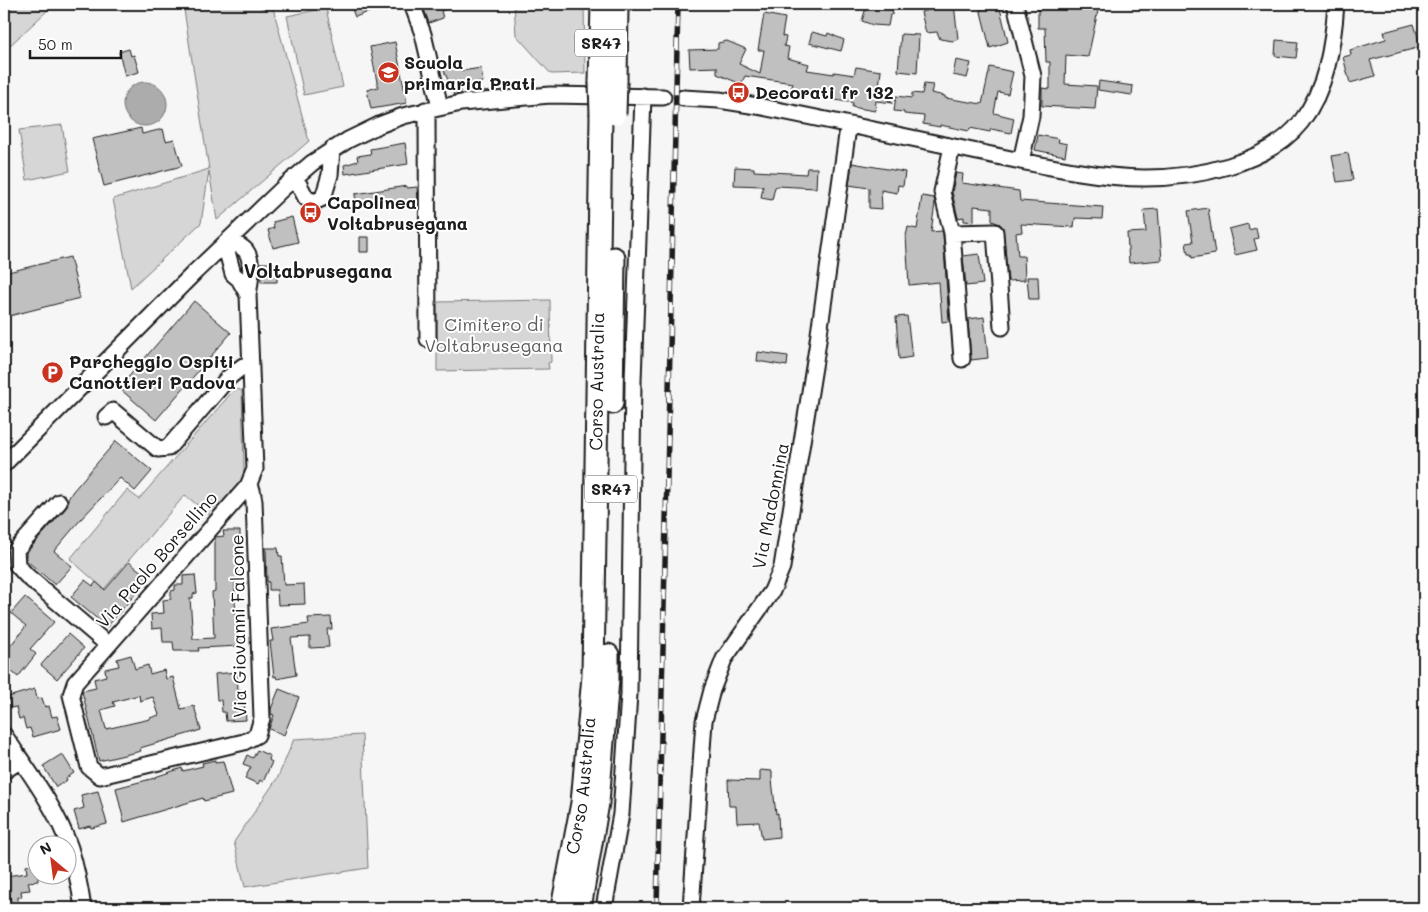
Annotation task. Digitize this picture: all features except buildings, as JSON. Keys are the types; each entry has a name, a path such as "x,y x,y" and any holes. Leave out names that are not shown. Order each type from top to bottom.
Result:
{"highway":[{"name":"Corso Australia","path":"580,908 598,803 608,679 608,82 602,4"},
{"name":"Corso Australia","path":"608,82 617,4"},
{"name":"Corso Australia","path":"562,908 582,803 593,676 608,114"}],"street":[{"path":"412,4 423,34 440,107"},
{"path":"1015,4 1033,76 1031,116 1021,161"},
{"path":"683,98 711,99 757,106 1021,161 1099,174 1144,178 1182,176 1227,167 1255,155 1287,135 1300,122 1323,81 1330,54 1336,4"},
{"path":"4,464 196,271 295,177 332,149 379,125 425,110 460,103 524,96 581,94 663,97"},
{"path":"604,908 621,814 630,694 633,381 644,96"},
{"path":"425,110 427,119 428,339"},
{"name":"Via Madonnina","path":"691,908 704,721 712,690 724,659 772,590 782,567 850,125"},
{"path":"952,146 942,192 952,233 962,359"},
{"path":"295,177 306,198 314,202 323,198 330,175 332,149"},
{"path":"248,486 255,469 248,295 251,279 249,257 251,219"},
{"path":"952,233 995,232 1002,327"},
{"path":"227,242 245,250 249,257"},
{"path":"227,242 233,274"},
{"path":"196,271 212,269 233,274 239,279 248,295"},
{"path":"106,417 113,411 158,450 168,448 232,374 242,366 250,366"},
{"name":"Via Paolo Borsellino","path":"59,502 16,550 17,565 27,576 108,645 248,486"},
{"name":"Via Giovanni Falcone","path":"108,645 75,683 70,695 89,768 100,776 244,742 257,735 262,718 260,621 254,501 252,490 248,486"},
{"path":"4,735 46,798 70,848 83,908"},
{"path":"4,771 21,760"}],"green space":[{"path":"4,4 58,4 50,8 4,51"},
{"path":"207,4 260,4 261,8 273,8 309,141 217,220 209,171 201,223 131,288 113,199 209,169 184,10"},
{"path":"514,4 584,4 585,73 551,74 516,35"},
{"path":"326,8 343,87 304,95 287,16"},
{"path":"62,125 70,171 27,180 19,130"},
{"name":"Cimitero di Voltabrusegana","path":"550,300 551,362 548,363 549,369 437,371 437,302"},
{"path":"238,389 242,391 244,471 241,481 212,517 185,495 104,589 70,559 127,490 139,499 233,391"},
{"path":"362,735 368,868 245,887 234,842 278,777 294,739"}],"shaded area":[{"path":"149,82 161,88 166,95 166,113 161,120 154,125 141,126 133,123 126,116 123,100 126,92 133,85"}],"railway":[{"path":"657,908 678,4"}],"place":[{"name":"Scuola primaria Prati","path":"388,73"},
{"name":"Decorati fr 132","path":"739,93"},
{"name":"Capolinea Voltabrusegana","path":"311,213"},
{"name":"Parcheggio Ospiti Canottieri Padova","path":"53,372"}],"district":[{"name":"Voltabrusegana","path":"318,271"}]}
